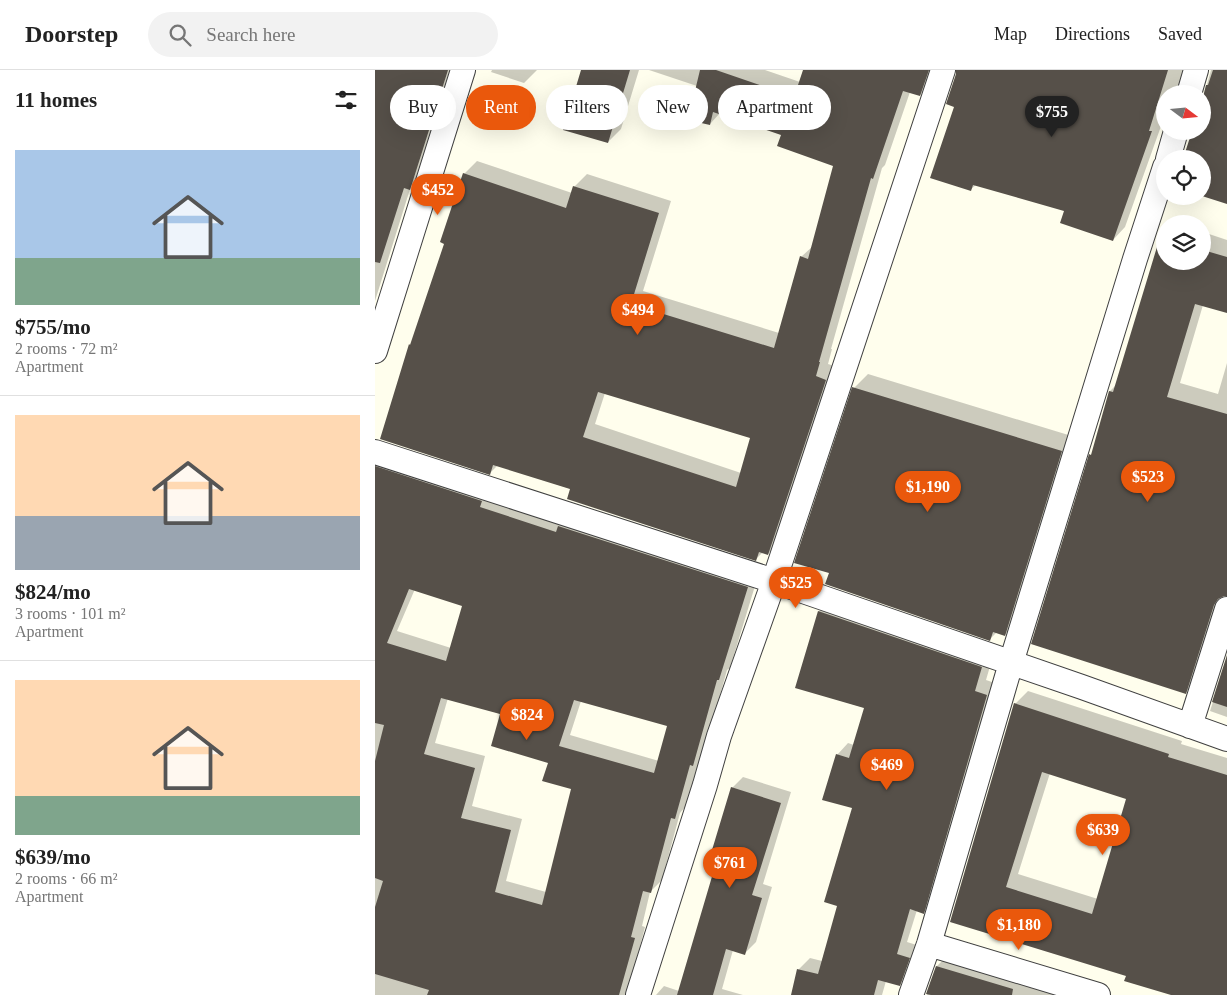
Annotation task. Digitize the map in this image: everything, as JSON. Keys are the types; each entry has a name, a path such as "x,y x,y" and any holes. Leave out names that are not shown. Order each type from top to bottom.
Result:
{"street":[{"path":"375,351 463,70"},
{"path":"638,995 719,736 774,581 943,70"},
{"path":"1192,85 1196,70"},
{"path":"911,995 929,944 1011,663 1156,195"},
{"path":"375,452 774,581 1082,687 1227,740"},
{"path":"1189,726 1227,609"},
{"path":"929,944 1098,995"}],"building":[{"path":"375,70 448,70 443,85 390,85 390,130 429,130 410,190 404,188 380,263 375,262"},
{"path":"581,70 630,70 625,85 576,85"},
{"path":"700,70 716,70 759,85 718,85 718,114 713,112 710,125 708,125 708,85 696,85"},
{"path":"803,70 929,70 920,96 903,91 873,179 871,178 819,362 816,376 826,380 768,555 759,552 756,561 567,499 570,489 493,465 490,475 380,439 409,344 444,244 440,242 463,173 566,208 573,186 659,213 631,304 774,348 800,256 808,259 833,166 777,146 781,135 766,130 831,130 831,85 798,85","holes":["598,392 750,438 736,487 583,437"]},
{"path":"956,70 1168,70 1163,85 1156,85 1156,109 1149,131 1152,131 1113,241 1060,223 1064,211 973,185 971,191 930,178 954,107 946,104"},
{"path":"1213,70 1227,70 1227,204 1211,199 1211,150 1186,150 1189,140 1211,140 1211,85 1208,85"},
{"path":"563,130 612,130 608,143"},
{"path":"1156,250 1156,270 1211,270 1211,252 1227,257 1227,313 1195,304 1167,397 1227,414 1227,596 1218,599 1214,605 1186,694 1031,644 1089,454 1091,455 1109,391 1113,392"},
{"path":"852,387 1062,451 1005,636 993,632 990,641 825,584 829,573 794,563"},
{"path":"375,466 482,501 480,507 556,532 558,526 748,587 719,680 717,680 693,766 690,765 675,819 671,818 651,893 643,891 631,937 635,938 619,995 427,995 429,990 375,974 375,907 383,881 375,878 375,761 384,725 375,723","holes":["409,589 462,606 446,661 387,643","441,698 500,714 491,746 548,763 542,781 571,789 542,905 495,892 511,830 461,818 475,768 424,754","574,700 667,726 654,773 559,746"]},
{"path":"818,611 982,667 975,691 987,695 924,914 910,909 897,954 910,958 900,986 878,980 874,995 791,995 797,969 818,974 837,906 824,902 852,808 822,800 836,754 849,758 864,708 795,688"},
{"path":"1227,655 1227,707 1212,702"},
{"path":"1014,703 1169,754 1168,757 1227,775 1227,995 1171,995 1124,981 1126,976 950,922","holes":["1042,772 1126,799 1092,914 1006,887"]},
{"path":"731,787 781,803 752,895 762,898 745,955 726,949 713,995 677,995 716,863 709,860"},
{"path":"936,966 1013,989 1012,995 926,994"}]}
